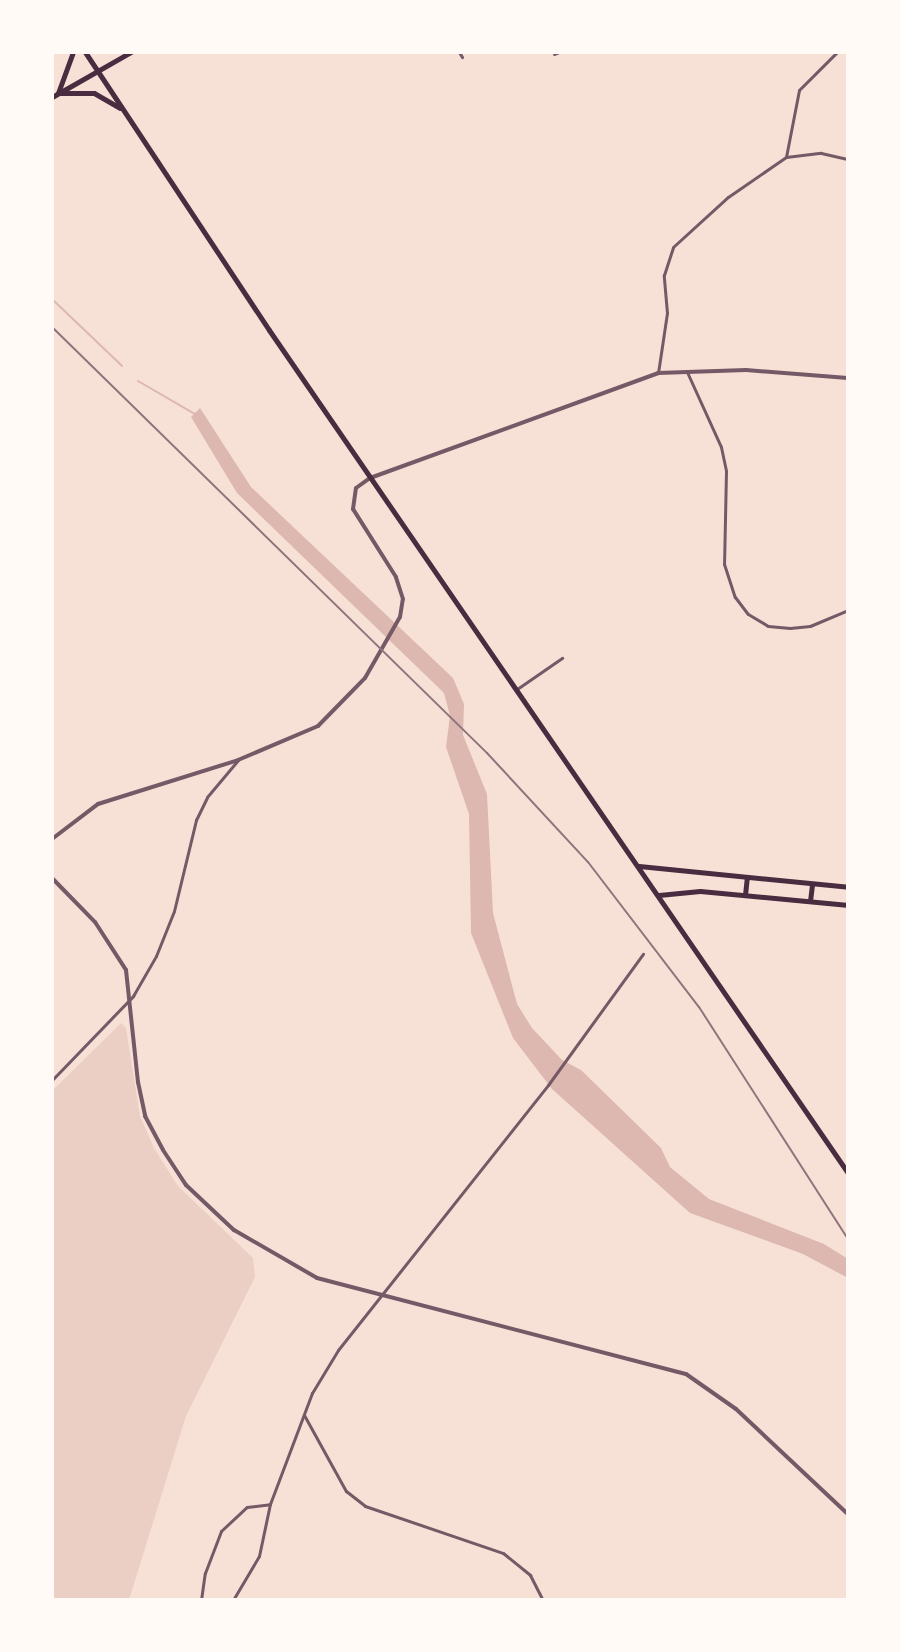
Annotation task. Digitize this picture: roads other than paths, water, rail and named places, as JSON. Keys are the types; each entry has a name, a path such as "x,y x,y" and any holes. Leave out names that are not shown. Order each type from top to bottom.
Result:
{"main road":[{"path":"55,95 73,52"},
{"path":"85,52 370,478 848,1173"},
{"path":"55,95 131,52"},
{"path":"55,95 94,93 123,111"},
{"path":"639,866 848,887"},
{"path":"745,895 747,877"},
{"path":"810,901 812,884"},
{"path":"659,895 687,891 848,905"}],"street":[{"path":"459,52 462,57"},
{"path":"786,157 799,90 837,52"},
{"path":"658,373 667,313 664,275 673,247 728,197 786,157 821,153 848,159"},
{"path":"687,372 721,447 726,471 724,564 735,597 748,614 768,626 810,626 848,610"},
{"path":"52,839 98,804 238,760 318,726 365,678 398,621 400,586 353,509 356,488 370,478 658,373 848,378"},
{"path":"517,689 562,658"},
{"path":"52,1080 133,996 174,911 185,848 196,820 207,797 238,760"},
{"path":"52,878 114,947 133,996 133,1034 145,1116 186,1185 234,1230 277,1259 317,1278 686,1374 736,1409 848,1514"},
{"path":"233,1600 259,1556 270,1504 304,1415 339,1349 380,1293 548,1085 643,954"},
{"path":"304,1415 346,1491 365,1506 503,1553 530,1575 543,1600"},
{"path":"201,1600 221,1531 247,1507 270,1504"}],"waterway":[{"path":"52,299 122,366"},
{"path":"138,381 195,414"}],"railway":[{"path":"52,327 487,753 588,862 699,1007 848,1239"}]}
